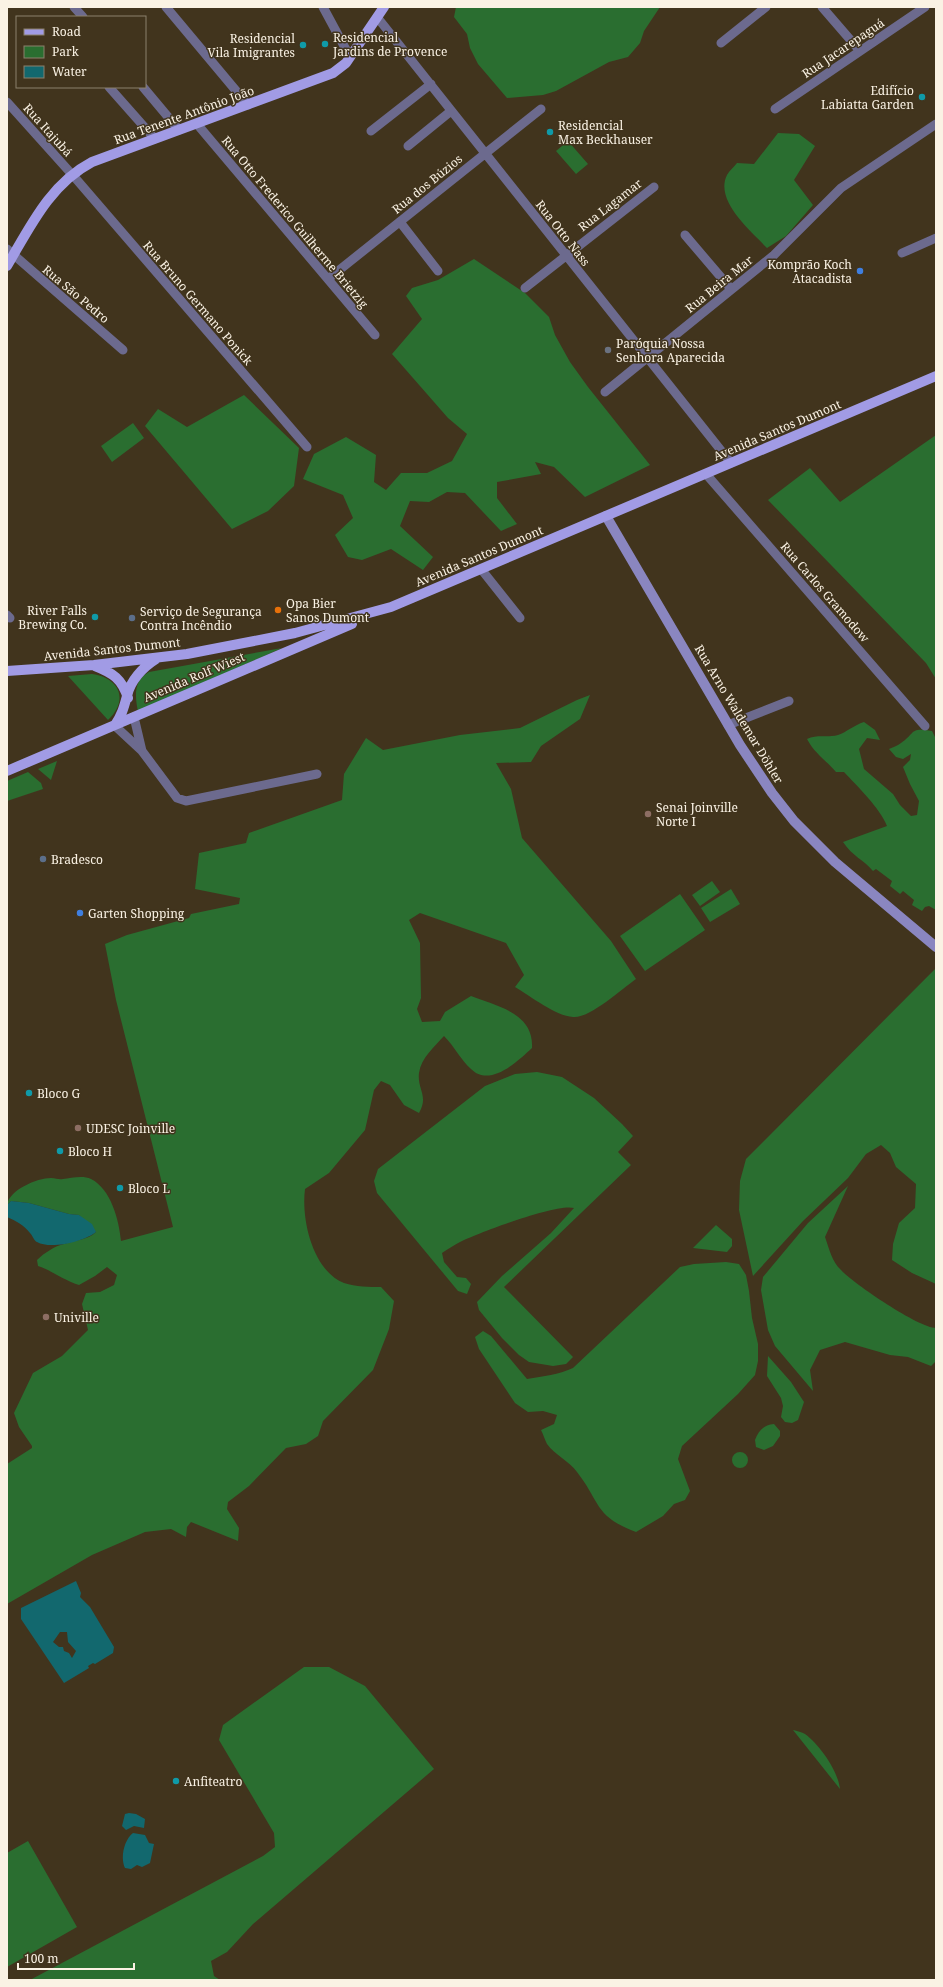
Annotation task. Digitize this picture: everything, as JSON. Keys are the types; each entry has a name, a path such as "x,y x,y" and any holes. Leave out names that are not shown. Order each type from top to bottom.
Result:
{"main road":[{"name":"Rua Tenente Antônio João","path":"7,266 10,253 43,206 72,174 92,162 324,77 341,68 384,7"},
{"name":"Avenida Santos Dumont","path":"7,671 156,659 295,633 391,607 936,376"},
{"name":"Rua Arno Waldemar Döhler","path":"606,516 728,725 759,775 794,821 857,882 936,947"},
{"name":"Avenida Rolf Wiest","path":"7,771 391,607"},
{"path":"114,725 124,710 127,695 138,674 156,659"},
{"path":"94,665 117,676 123,684 134,717"}],"street":[{"path":"74,7 82,16"},
{"path":"166,7 248,105"},
{"path":"323,7 350,57"},
{"path":"721,43 766,7"},
{"path":"822,7 860,51"},
{"name":"Rua Jacarepaguá","path":"775,109 925,7"},
{"name":"Rua Otto Nass","path":"377,17 731,463"},
{"path":"371,131 430,84"},
{"path":"110,88 155,139"},
{"path":"143,88 179,130"},
{"name":"Rua Itajubá","path":"7,102 72,174"},
{"name":"Rua dos Búzios","path":"328,279 542,109"},
{"path":"408,146 451,111"},
{"name":"Rua Otto Frederico Guilherme Brietzig","path":"197,124 375,335"},
{"name":"Rua Beira Mar","path":"605,392 787,244 841,188 936,124"},
{"name":"Rua Bruno Germano Ponick","path":"72,174 307,447"},
{"name":"Rua Lagamar","path":"525,288 654,187"},
{"path":"400,222 438,271"},
{"path":"685,235 732,290"},
{"path":"902,253 936,238"},
{"name":"Rua São Pedro","path":"10,253 123,350"},
{"name":"Rua Carlos Gramodow","path":"706,474 926,726"},
{"path":"481,569 520,618"},
{"path":"728,725 789,701"},
{"path":"134,717 142,751"},
{"path":"114,725 142,751 173,793 181,800 317,774"}],"green space":[{"path":"456,7 660,7 644,31 640,43 628,57 609,62 556,91 543,95 507,98 478,64 470,48 467,34 454,17"},
{"path":"778,133 799,134 815,146 794,180 813,205 786,236 767,248 736,215 726,195 724,185 727,175 737,163 754,164"},
{"path":"568,141 588,164 576,174 556,151"},
{"path":"474,259 525,293 549,317 555,335 570,362 650,465 585,497 554,467 535,462 541,474 497,482 497,498 517,524 501,531 465,493 447,492 429,502 410,501 400,526 433,557 423,570 391,549 362,560 348,557 335,535 353,518 343,495 303,479 314,454 346,437 376,455 374,482 386,490 401,473 427,473 452,461 467,434 448,418 392,354 422,319 406,296 412,288 438,280"},
{"path":"244,395 299,448 294,486 268,511 232,529 145,426 158,409 187,427"},
{"path":"133,423 144,438 112,462 101,446"},
{"path":"936,435 936,679 926,663 768,500 810,468 840,502"},
{"path":"282,648 138,712 136,689 140,680 149,672"},
{"path":"92,674 102,676 109,680 115,685 118,691 120,698 118,705 108,720 68,676"},
{"path":"590,695 580,719 541,746 531,762 496,763 511,789 522,838 611,941 636,979 588,1013 573,1017 566,1016 535,1000 515,987 524,975 506,943 420,913 409,920 420,943 421,998 417,1009 422,1022 440,1021 445,1012 471,996 502,1008 520,1019 527,1027 531,1036 532,1048 512,1065 495,1074 487,1076 479,1074 471,1069 444,1036 422,1062 420,1068 419,1079 423,1102 419,1113 404,1105 390,1085 381,1081 374,1090 365,1130 329,1173 305,1189 304,1201 307,1229 311,1243 324,1268 333,1277 344,1283 367,1287 381,1287 394,1301 389,1329 373,1370 323,1421 318,1436 306,1444 286,1448 249,1486 228,1502 227,1509 239,1528 238,1541 191,1522 187,1527 186,1537 171,1529 145,1532 92,1555 7,1604 7,1464 32,1448 19,1427 14,1413 33,1373 62,1356 88,1330 82,1304 86,1293 100,1292 114,1285 117,1275 107,1267 79,1285 38,1266 37,1260 50,1250 93,1235 96,1232 79,1215 69,1214 29,1203 11,1201 7,1205 9,1200 18,1190 38,1180 84,1177 91,1179 98,1184 109,1197 116,1215 121,1241 173,1227 116,1000 105,944 127,935 189,918 191,914 239,904 240,898 195,889 199,853 246,843 249,833 342,800 344,774 366,738 383,750 460,735 520,728"},
{"path":"864,722 875,730 880,740 867,738 859,749 864,769 893,794 900,805 911,816 917,815 919,801 903,767 910,760 911,754 903,759 896,757 889,749 900,744 916,730 932,731 936,739 936,910 929,906 925,907 922,911 912,905 914,900 903,891 900,894 890,886 892,881 876,869 873,871 850,851 843,842 887,826 874,805 861,790 844,772 836,772 817,753 807,739 838,735"},
{"path":"57,761 51,780 38,769"},
{"path":"28,772 41,783 43,789 7,801 7,781"},
{"path":"712,881 720,892 700,906 692,895"},
{"path":"731,889 740,904 710,922 701,908"},
{"path":"680,894 705,930 645,971 620,936"},
{"path":"936,968 936,1284 912,1273 892,1260 893,1244 899,1223 915,1208 916,1184 896,1167 890,1153 881,1145 866,1154 848,1178 803,1221 753,1276 739,1210 740,1181 746,1159"},
{"path":"537,1072 562,1077 594,1098 633,1136 618,1152 631,1165 504,1287 573,1357 566,1364 553,1366 529,1362 519,1355 502,1338 479,1310 477,1302 502,1276 551,1233 574,1208 552,1210 535,1214 499,1226 456,1244 442,1253 444,1262 457,1277 466,1278 471,1284 467,1294 458,1291 377,1193 374,1181 378,1169 485,1086 515,1074"},
{"path":"848,1186 825,1237 833,1259 838,1267 848,1277 872,1295 916,1321 936,1328 936,1361 931,1366 908,1357 890,1355 845,1342 820,1350 810,1370 813,1391 775,1346 768,1330 761,1290 763,1277 808,1223"},
{"path":"716,1225 732,1239 732,1246 727,1252 693,1248"},
{"path":"726,1262 739,1264 746,1275 752,1318 758,1344 758,1361 755,1375 738,1394 682,1446 678,1459 690,1491 685,1500 674,1504 663,1516 636,1532 622,1526 605,1514 577,1472 547,1444 541,1430 554,1424 557,1415 543,1411 528,1412 515,1403 479,1349 475,1337 483,1331 491,1336 527,1379 562,1372 573,1368 680,1267 694,1264"},
{"path":"768,1356 791,1382 804,1402 798,1420 792,1423 785,1422 781,1417 783,1406 781,1398 767,1376"},
{"path":"774,1424 780,1431 780,1436 773,1446 764,1450 756,1447 755,1440 758,1433 765,1427"},
{"path":"740,1452 746,1454 748,1460 746,1466 740,1468 734,1466 732,1460 734,1454"},
{"path":"304,1667 329,1667 365,1686 434,1769 253,1924 227,1952 211,1961 214,1976 220,1980 30,1980 263,1856 275,1847 274,1833 219,1740 223,1725"},
{"path":"793,1730 805,1734 822,1751 836,1774 840,1789"},
{"path":"28,1841 77,1927 7,1967 7,1853"}],"water":[{"path":"11,1201 29,1203 69,1214 79,1215 92,1224 96,1232 68,1243 59,1245 43,1244 34,1240 28,1230 22,1225 7,1217 7,1205"},
{"path":"76,1581 81,1593 80,1597 90,1607 114,1647 113,1653 95,1664 93,1663 88,1666 89,1668 64,1683 21,1619 21,1608","holes":["60,1632 67,1632 68,1642 76,1651 72,1658 69,1653 64,1651 63,1647 59,1647 53,1642"]},
{"path":"125,1814 136,1814 145,1819 144,1828 134,1826 126,1830 122,1826"},
{"path":"133,1833 145,1835 149,1843 154,1844 150,1863 142,1867 137,1865 131,1869 125,1868 123,1854 127,1840"}],"place":[{"name":"Residencial Jardins de Provence","path":"325,44"},
{"name":"Residencial Vila Imigrantes","path":"303,45"},
{"name":"Edifício Labiatta Garden","path":"922,97"},
{"name":"Residencial Max Beckhauser","path":"550,132"},
{"name":"Komprão Koch Atacadista","path":"860,271"},
{"name":"Paróquia Nossa Senhora Aparecida","path":"608,350"},
{"name":"Opa Bier Sanos Dumont","path":"278,610"},
{"name":"River Falls Brewing Co.","path":"95,617"},
{"name":"Serviço de Segurança Contra Incêndio","path":"132,618"},
{"name":"Senai Joinville Norte I","path":"648,814"},
{"name":"Bradesco","path":"43,859"},
{"name":"Garten Shopping","path":"80,913"},
{"name":"Bloco G","path":"29,1093"},
{"name":"UDESC Joinville","path":"78,1128"},
{"name":"Bloco H","path":"60,1151"},
{"name":"Bloco L","path":"120,1188"},
{"name":"Univille","path":"46,1317"},
{"name":"Anfiteatro","path":"176,1781"}]}
